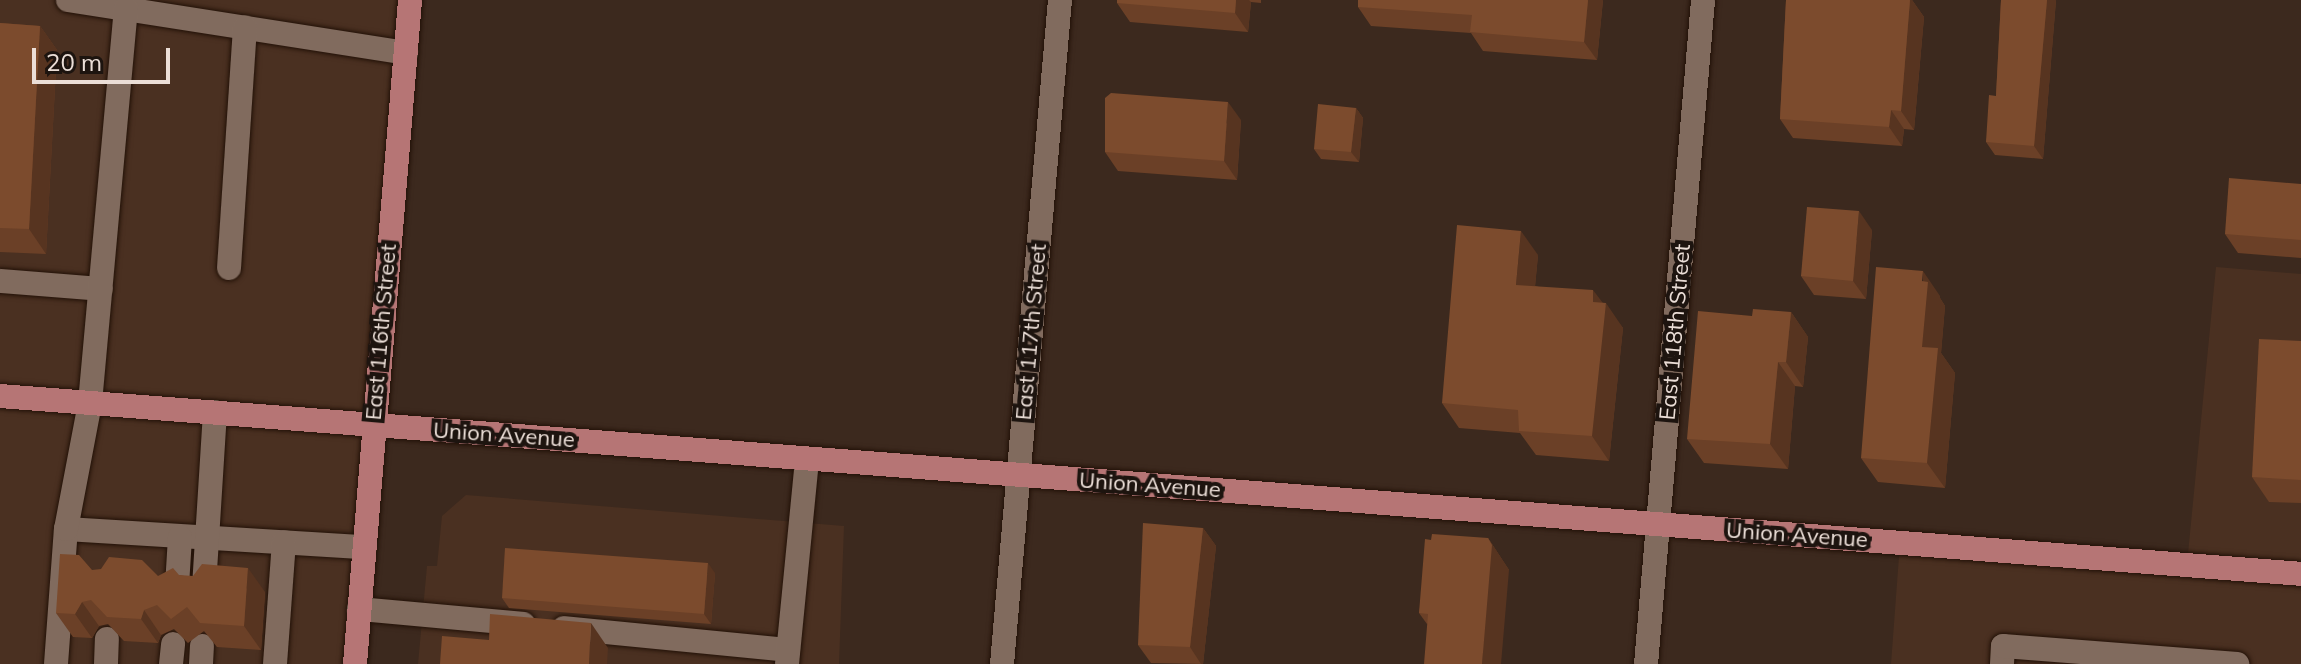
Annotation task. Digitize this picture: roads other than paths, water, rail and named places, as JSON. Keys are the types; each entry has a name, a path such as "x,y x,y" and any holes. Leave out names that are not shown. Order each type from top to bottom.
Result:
{"main road":[{"name":"East 116th Street","path":"355,664 410,0"},
{"name":"Union Avenue","path":"0,396 2301,574"}],"street":[{"path":"68,0 406,53"},
{"name":"East 117th Street","path":"1002,664 1060,0"},
{"name":"East 118th Street","path":"1646,664 1703,0"},
{"path":"56,664 66,529 90,403 126,9"},
{"path":"229,268 245,28"},
{"path":"0,281 101,289"},
{"path":"204,587 215,412"},
{"path":"359,609 788,657 807,459"},
{"path":"66,529 364,547"},
{"path":"112,565 115,533"},
{"path":"177,586 180,537"},
{"path":"275,664 284,542"},
{"path":"106,664 107,639"},
{"path":"2002,664 2003,646 2237,664"}]}
